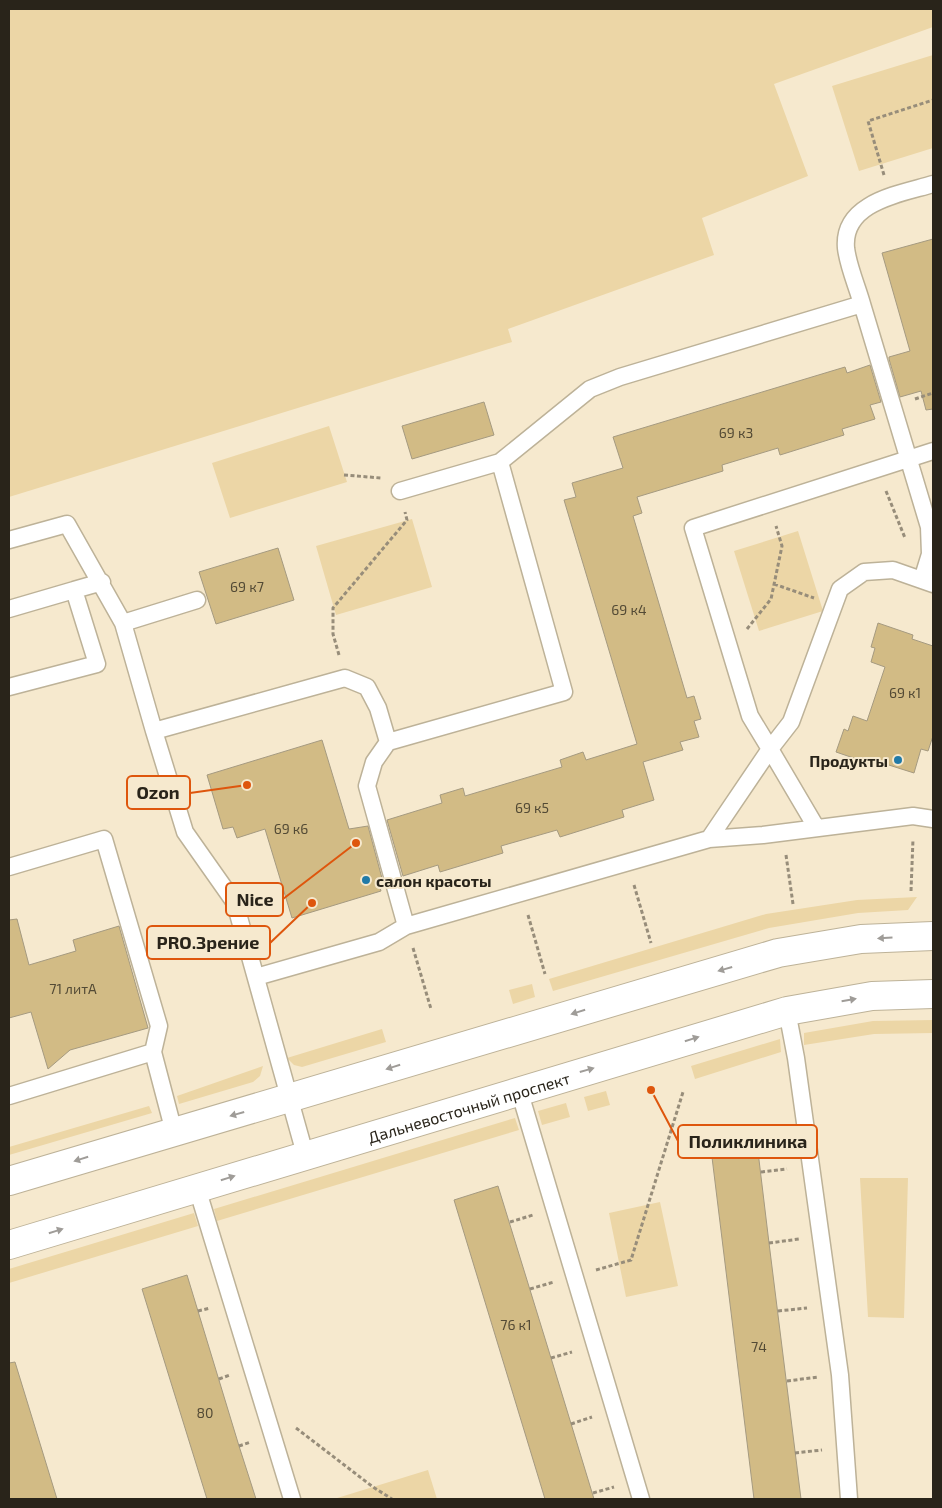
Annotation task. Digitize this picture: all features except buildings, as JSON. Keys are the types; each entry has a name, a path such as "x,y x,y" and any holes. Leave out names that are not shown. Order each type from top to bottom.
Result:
{"street":[{"path":"9,1181 778,953 861,939 933,936"},
{"name":"Дальневосточный проспект","path":"9,1245 305,1154 787,1010 872,996 933,994"}],"lane":[{"path":"709,839 770,749 791,722 840,589 864,572 893,570 928,582 929,527 846,248 848,226 866,206 933,184"},
{"path":"400,491 500,462 590,389 620,377 862,304"},
{"path":"816,827 750,716 693,528 933,451"},
{"path":"406,926 367,786 374,762 388,742 564,692 500,462"},
{"path":"9,540 67,524 102,582 123,623 184,832 235,902 305,1154"},
{"path":"9,609 102,582"},
{"path":"9,687 97,664 74,590"},
{"path":"123,623 197,600"},
{"path":"154,731 345,678 367,687 378,708 388,742"},
{"path":"256,977 379,942 406,926 709,839 913,816 933,819"},
{"path":"9,867 104,839 159,1026 153,1052 174,1132"},
{"path":"787,1010 796,1058 840,1375 850,1499"},
{"path":"9,1096 153,1052"},
{"path":"519,1090 641,1499"},
{"path":"197,1188 292,1499"}],"path":[{"path":"881,164 868,120 933,100"},
{"path":"877,469 928,582"},
{"path":"344,475 396,479 400,491"},
{"path":"730,651 771,599 782,546 769,504"},
{"path":"345,678 333,634 334,608 407,520"},
{"path":"774,584 834,605"},
{"path":"911,891 913,816"},
{"path":"783,832 793,904"},
{"path":"627,863 651,943"},
{"path":"522,893 545,974"},
{"path":"406,926 431,1009"},
{"path":"574,1276 631,1260 683,1092"},
{"path":"778,1311 830,1305"},
{"path":"786,1381 840,1375"},
{"path":"262,1401 373,1487 392,1499"}],"shaded area":[{"path":"9,9 933,9 933,27 774,84 808,176 702,218 714,255 508,329 512,342 9,497"},
{"path":"933,55 933,148 859,171 832,86"},
{"path":"329,426 347,482 230,518 212,463"},
{"path":"412,519 432,587 336,615 316,546"},
{"path":"798,531 823,611 759,631 734,551"},
{"path":"917,897 908,910 858,913 769,928 553,991 549,979 766,914 857,900"},
{"path":"532,984 535,997 513,1004 509,990"},
{"path":"933,1020 933,1033 874,1034 804,1045 804,1033 873,1021"},
{"path":"382,1029 386,1042 302,1067 294,1065 287,1058"},
{"path":"780,1039 781,1052 695,1079 691,1066"},
{"path":"263,1066 260,1076 253,1082 179,1104 177,1096"},
{"path":"606,1091 610,1105 588,1111 584,1097"},
{"path":"566,1103 570,1117 542,1125 538,1111"},
{"path":"149,1106 152,1113 9,1155 9,1147"},
{"path":"515,1118 519,1130 217,1221 214,1209"},
{"path":"860,1178 908,1178 904,1318 868,1317"},
{"path":"660,1202 678,1286 626,1297 609,1213"},
{"path":"194,1213 198,1226 9,1283 9,1269"},
{"path":"428,1470 437,1499 334,1499"}],"place":[{"name":"Продукты","path":"898,760"},
{"name":"Ozon","path":"247,785"},
{"name":"Nice","path":"356,843"},
{"name":"салон красоты","path":"366,880"},
{"name":"PRO.Зрение","path":"312,903"},
{"name":"Поликлиника","path":"651,1090"}]}
